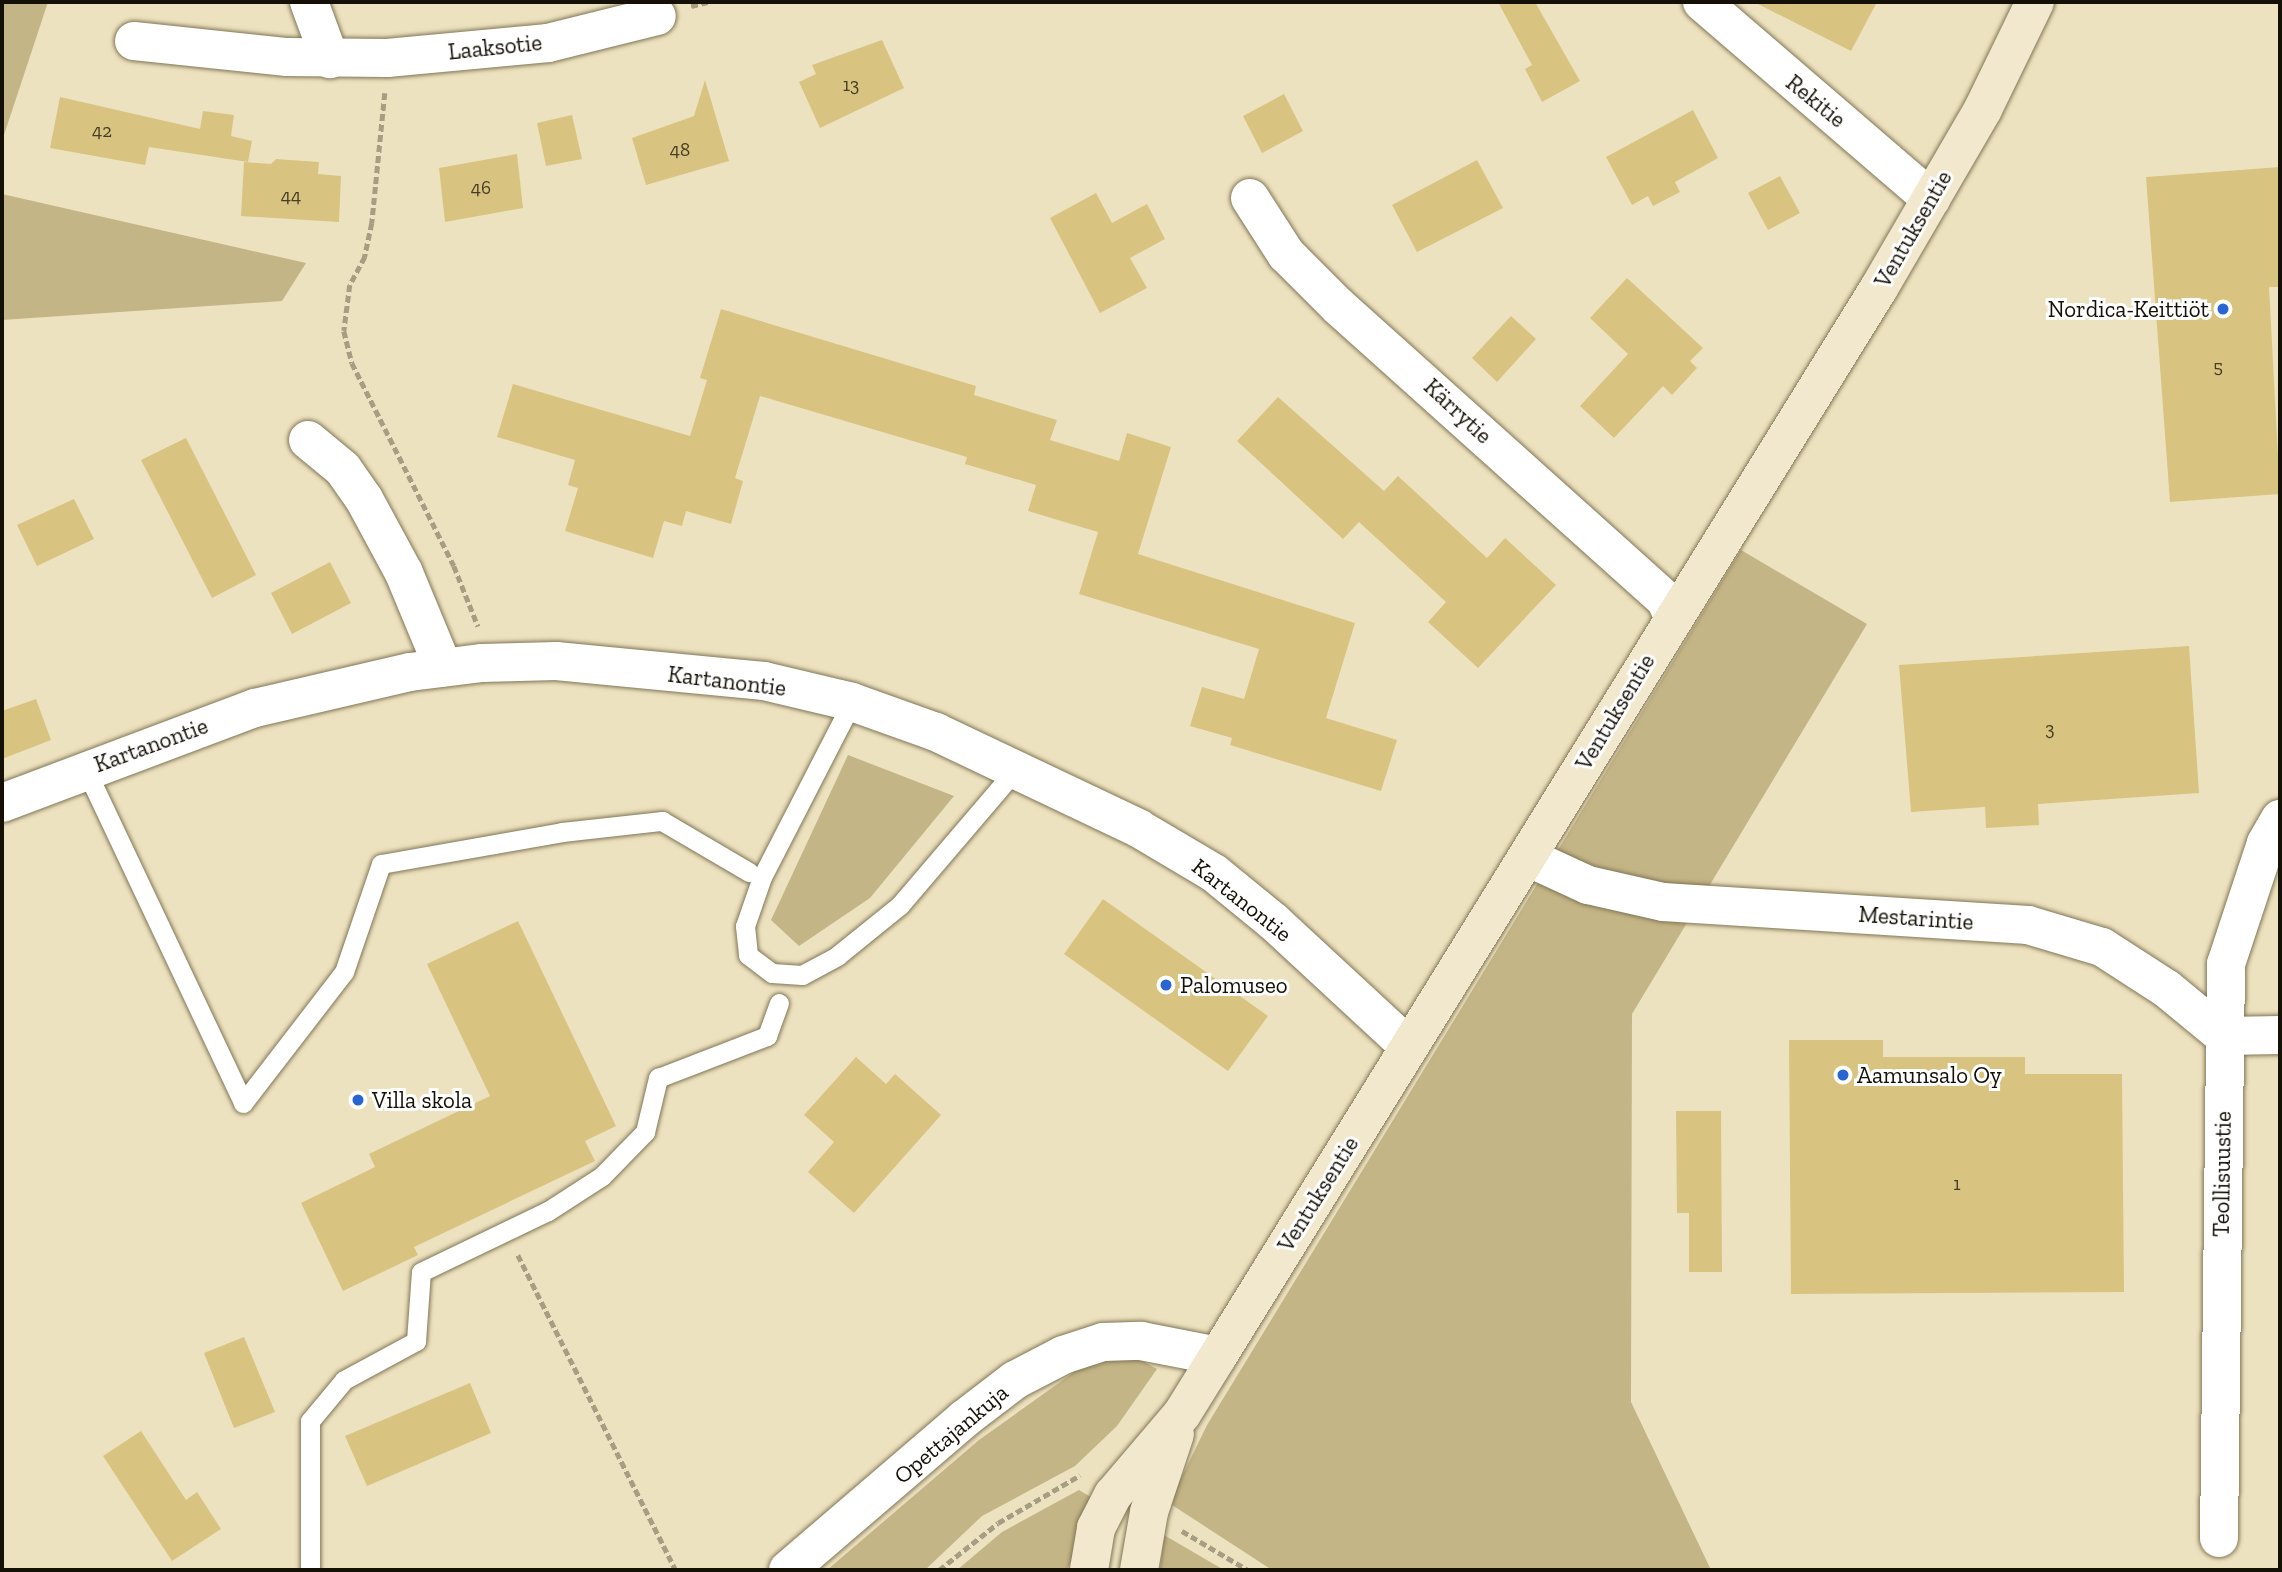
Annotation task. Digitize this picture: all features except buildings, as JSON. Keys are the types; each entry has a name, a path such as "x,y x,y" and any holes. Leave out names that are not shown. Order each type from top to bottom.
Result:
{"main road":[{"name":"Ventuksentie","path":"1089,1570 1096,1528 1113,1495 1182,1413 1527,857 1931,199 1983,109 2035,2"},
{"name":"Ventuksentie","path":"1139,1570 1149,1512 1182,1413"}],"street":[{"path":"309,2 330,59"},
{"name":"Rekitie","path":"1702,2 1931,199"},
{"name":"Laaksotie","path":"134,41 330,59 387,58 548,43 657,16"},
{"name":"Kärrytie","path":"1250,198 1286,254 1338,306 1665,599 1673,616"},
{"path":"308,440 343,469 364,499 404,573 443,667"},
{"name":"Kartanontie","path":"2,803 85,768 255,708 443,667 555,661 764,681 852,702 936,732 1138,828 1214,873 1274,922 1409,1048"},
{"name":"Teollisuustie","path":"2219,1538 2226,964 2266,843 2280,819"},
{"name":"Mestarintie","path":"1527,857 1588,885 1663,902 2028,925 2102,947 2166,989 2224,1037"},
{"path":"2224,1037 2280,1035"},
{"name":"Opettajankuja","path":"788,1570 964,1419 1015,1380 1063,1355 1103,1342 1141,1341 1218,1356"}],"lane":[{"path":"852,702 762,877 745,926 748,955 772,973 802,975 825,963 900,905 1016,769"},
{"path":"85,768 243,1103 344,972 381,864 562,832 662,821 749,872"},
{"path":"310,1570 310,1421 344,1381 416,1340 421,1272 548,1211 612,1166 645,1132 657,1078 767,1036 779,1003"}],"path":[{"path":"387,58 372,223 365,257 350,285 344,331 352,363 473,610 481,633 482,663"},
{"path":"506,1233 676,1570"},
{"path":"939,1570 998,1523 1088,1471"}],"shaded area":[{"path":"2,2 48,2 2,141"},
{"path":"2,194 306,263 282,301 2,320"},
{"path":"1741,550 1867,624 1632,1014 1631,1402 1711,1570 1272,1570 1169,1503 1207,1425"},
{"path":"848,755 954,796 870,898 799,946 771,920"},
{"path":"1091,1360 1141,1360 1157,1369 1117,1426 1075,1466 982,1516 925,1570 827,1570 979,1440"},
{"path":"1079,1490 1097,1501 1067,1570 957,1570 1002,1532"},
{"path":"1164,1535 1224,1570 1160,1570"}],"place":[{"name":"Nordica-Keittiöt","path":"2223,309"},
{"name":"Palomuseo","path":"1166,985"},
{"name":"Aamunsalo Oy","path":"1843,1075"},
{"name":"Villa skola","path":"358,1100"}]}
